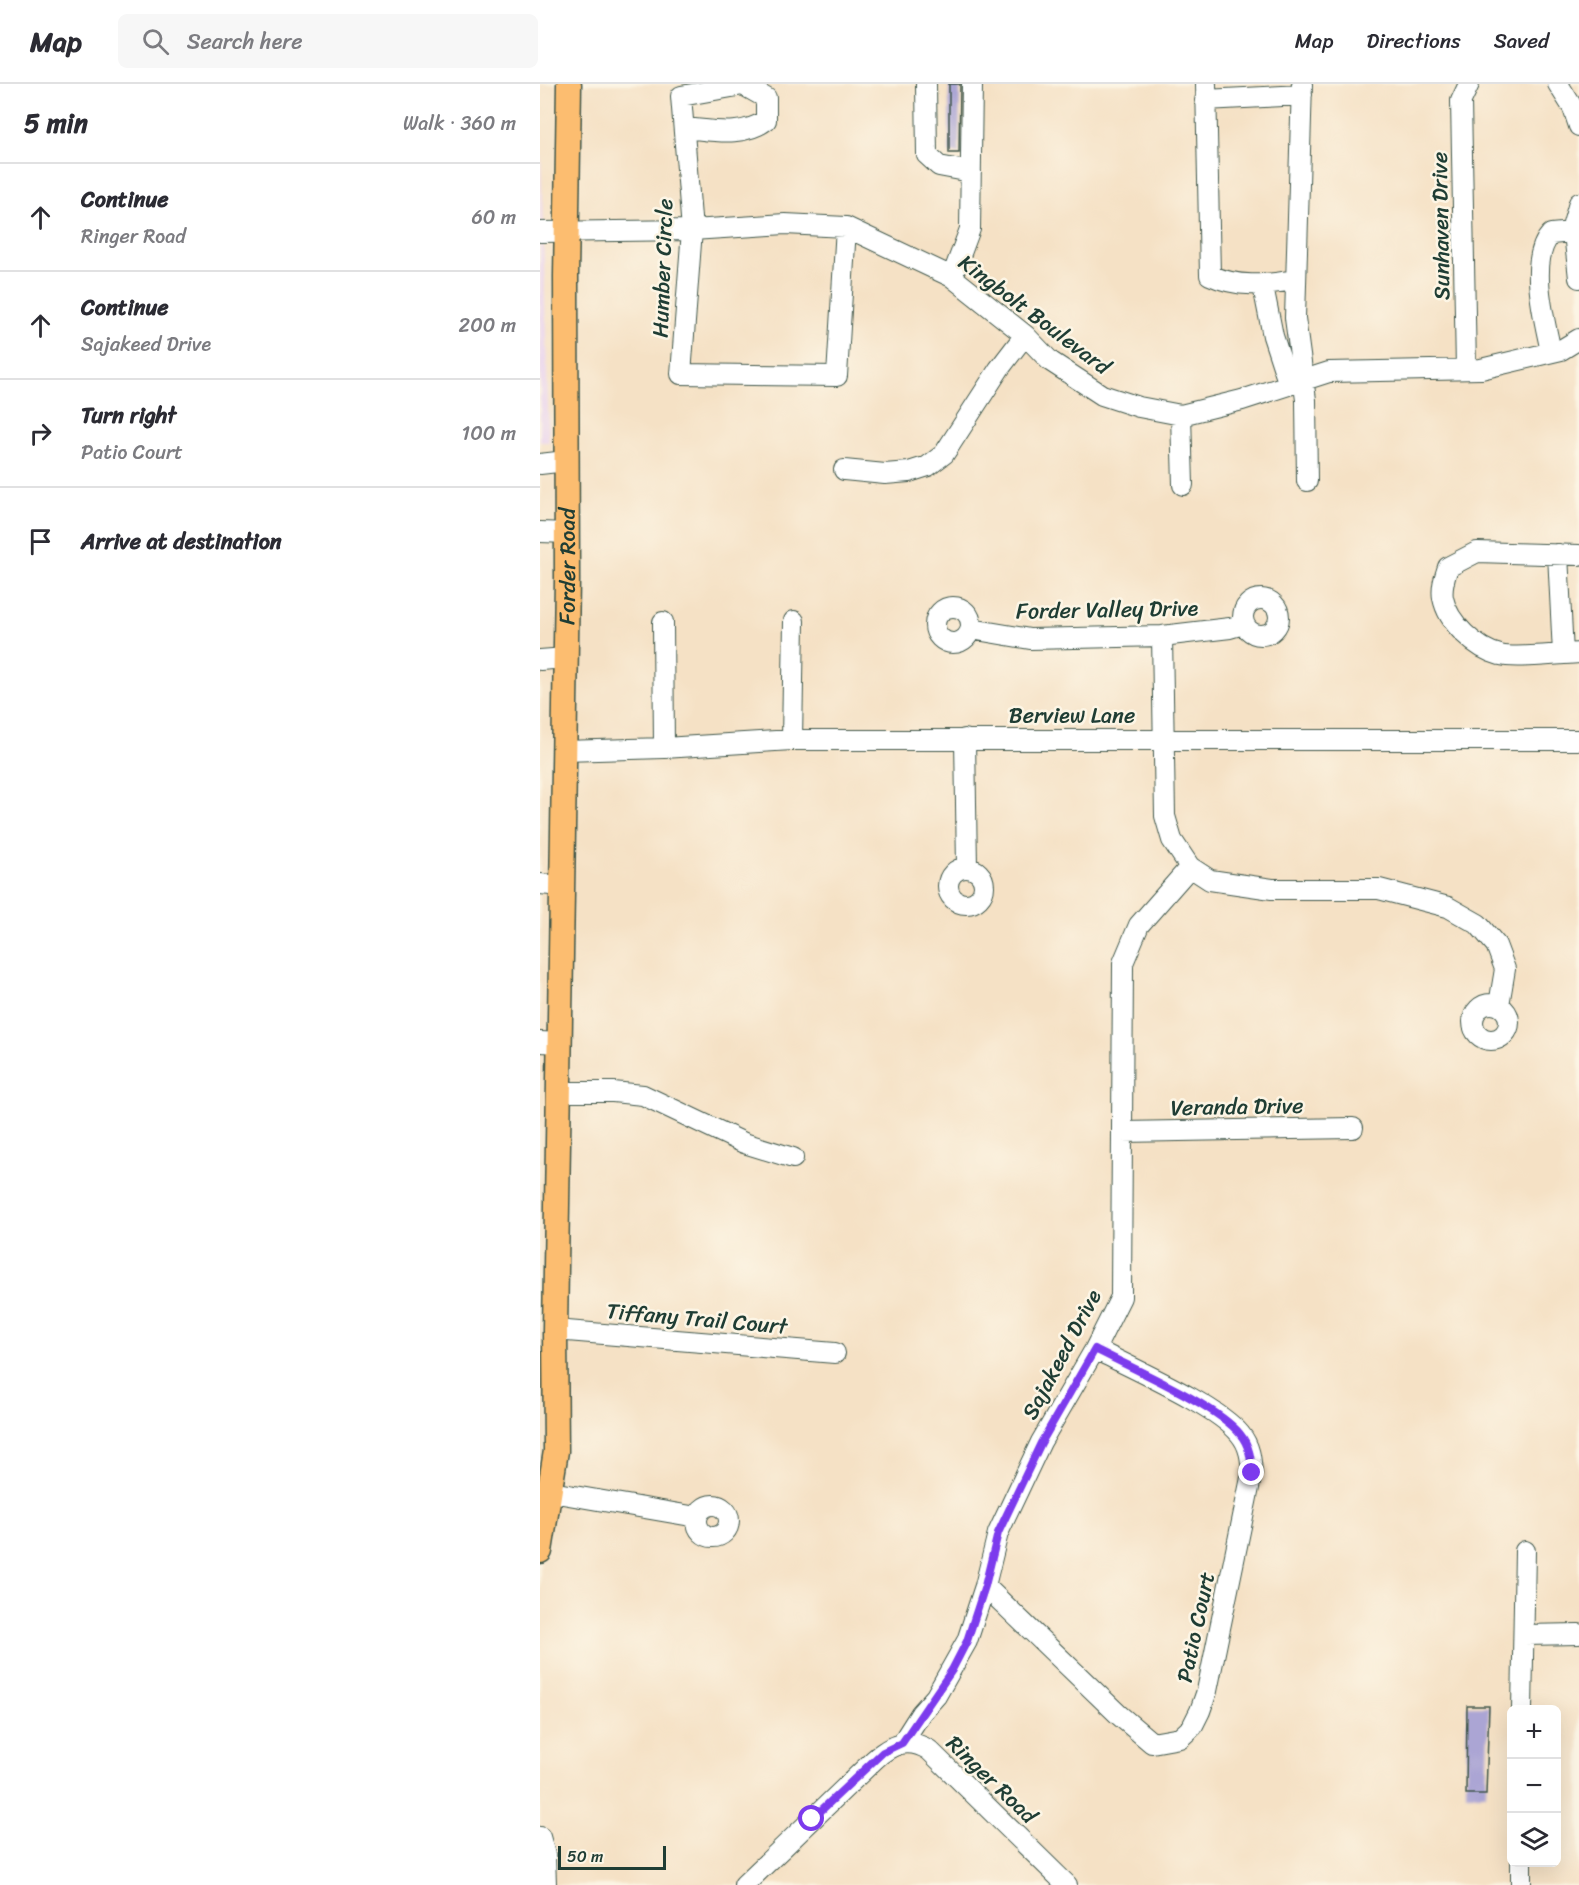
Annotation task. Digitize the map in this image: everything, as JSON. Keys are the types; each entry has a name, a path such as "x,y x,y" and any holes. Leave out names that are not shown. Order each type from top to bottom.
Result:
{"main road":[{"name":"Forder Road","path":"540,1551 556,1451 555,1330 548,1258 559,1092 550,1043 551,885 564,751 569,84"}],"street":[{"path":"926,84 927,155 939,166 971,172"},
{"path":"951,277 970,229 972,84"},
{"name":"Sunhaven Drive","path":"1466,369 1461,101 1469,84"},
{"path":"1558,84 1573,108 1579,126"},
{"path":"1294,280 1263,285 1230,284 1210,275 1205,92 1302,90 1294,318 1296,382 1307,481"},
{"name":"Humber Circle","path":"684,128 692,230 681,374 837,376 846,227"},
{"path":"1579,203 1573,231 1579,278"},
{"name":"Kingbolt Boulevard","path":"540,232 692,230 784,224 846,227 951,277 1025,335 1050,361 1102,395 1139,407 1181,415 1329,372 1481,369 1551,352 1579,339"},
{"path":"1551,352 1542,307 1539,258 1542,247 1551,234 1573,231"},
{"path":"1263,285 1273,336 1296,382"},
{"path":"843,470 885,474 909,472 928,466 944,454 999,369 1025,335"},
{"path":"1181,415 1183,485"},
{"path":"540,464 566,461"},
{"path":"540,532 567,532"},
{"path":"1558,554 1571,654 1500,655 1476,642 1453,622 1443,600 1442,586 1448,567 1477,552 1558,554 1579,555"},
{"path":"792,740 794,621"},
{"path":"663,622 664,748"},
{"name":"Forder Valley Drive","path":"971,629 1030,639 1162,636 1230,628 1244,624"},
{"path":"1162,636 1164,816 1172,840 1190,867 1210,880 1272,889 1379,889 1448,907 1478,924 1496,945 1505,969 1498,1005"},
{"path":"540,660 566,658"},
{"name":"Berview Lane","path":"564,751 664,748 792,740 1579,740"},
{"path":"965,740 967,868"},
{"name":"Sajakeed Drive","path":"902,1743 952,1670 967,1641 985,1586 998,1533 1041,1443 1095,1349 1121,1297 1123,963 1139,924 1190,867"},
{"path":"559,1092 613,1092 643,1095 744,1143 793,1158"},
{"name":"Veranda Drive","path":"1122,1132 1353,1128"},
{"name":"Tiffany Trail Court","path":"555,1330 835,1353"},
{"name":"Patio Court","path":"985,1586 1119,1715 1152,1743 1180,1738 1192,1727 1206,1691 1252,1473 1251,1453 1240,1434 1210,1410 1095,1349"},
{"path":"551,1492 697,1517"},
{"path":"1522,1705 1525,1551"},
{"path":"1524,1635 1579,1634"},
{"path":"755,1881 878,1756 890,1747 902,1743"},
{"name":"Ringer Road","path":"902,1743 920,1745 929,1750 1067,1885"},
{"path":"540,1837 545,1855 546,1885"},
{"path":"1521,1867 1521,1885"}],"shaded area":[{"path":"540,123 549,442 540,442"}],"building":[{"path":"949,84 960,84 959,153 949,153"},
{"path":"1467,1706 1489,1706 1486,1794 1466,1794"}],"route":[{"path":"812,1819 883,1752 902,1743 952,1670 967,1641 985,1586 998,1533 1041,1443 1095,1349 1210,1410 1240,1434 1251,1453 1252,1473"}]}
